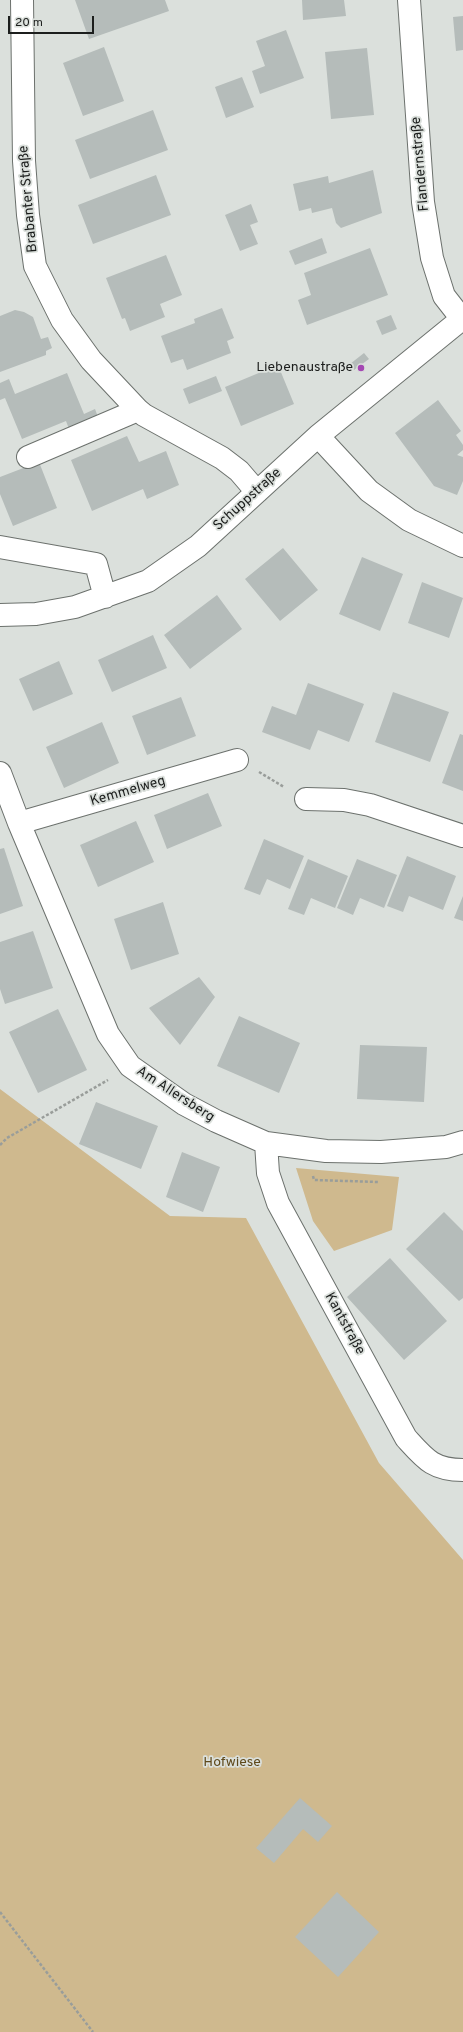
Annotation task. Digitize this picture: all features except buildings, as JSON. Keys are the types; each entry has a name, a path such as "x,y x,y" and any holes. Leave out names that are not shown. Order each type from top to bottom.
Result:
{"street":[{"name":"Brabanter Straße","path":"22,0 24,161 28,215 35,266 62,320 91,360 138,410 176,434 222,458 239,471 256,492"},
{"name":"Flandernstraße","path":"409,0 423,202 432,258 444,296 462,319"},
{"name":"Schuppstraße","path":"0,615 36,614 75,607 148,581 198,546 318,436 462,319"},
{"path":"28,457 138,410"},
{"path":"318,436 369,491 409,520 463,546"},
{"path":"0,547 96,564 105,597"},
{"name":"Kemmelweg","path":"19,823 238,760"},
{"name":"Am Allersberg","path":"0,773 19,823 108,1034 130,1066 184,1104 216,1121 266,1143 326,1151 381,1152 446,1147 463,1142"},
{"path":"306,799 344,800 370,805 463,836"},
{"name":"Kantstraße","path":"266,1143 268,1173 278,1203 406,1438 428,1462 443,1469 463,1470"}],"path":[{"path":"238,760 306,799"},
{"path":"0,1145 8,1138 130,1066"},
{"path":"314,1180 378,1182"},
{"path":"0,1912 93,2032"}],"green space":[{"name":"Hofwiese","path":"0,1089 170,1216 246,1218 379,1463 463,1560 463,2032 0,2032"},
{"path":"296,1168 399,1177 392,1230 334,1251 313,1221"}],"place":[{"name":"Liebenaustraße","path":"361,368"}]}
